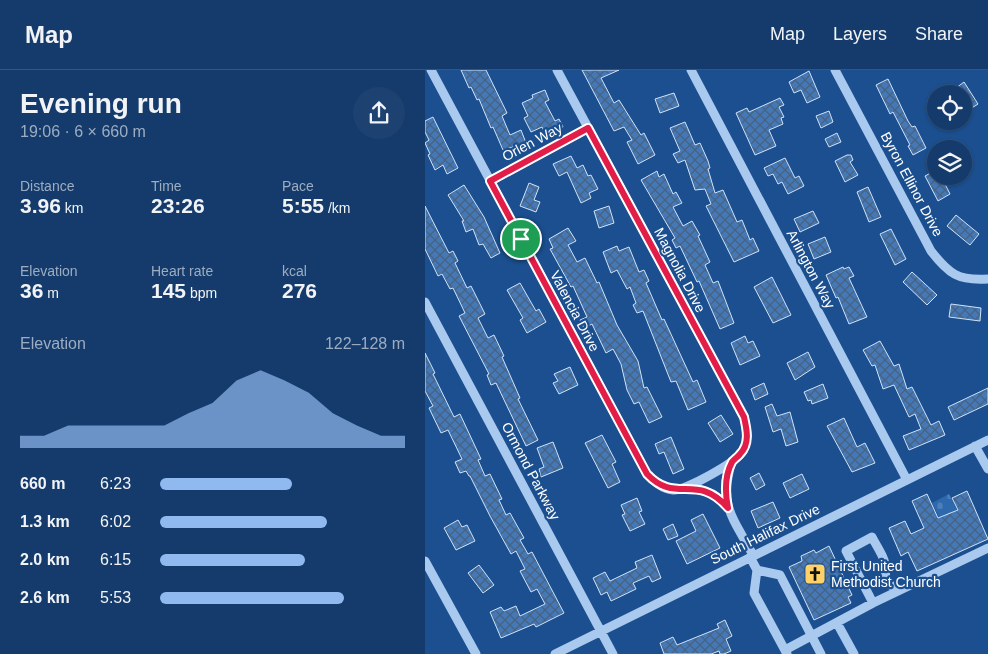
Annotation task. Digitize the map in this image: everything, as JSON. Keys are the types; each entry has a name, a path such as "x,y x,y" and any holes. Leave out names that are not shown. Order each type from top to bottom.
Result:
{"street":[{"name":"Valencia Drive","path":"431,70 647,474 665,488 673,490 698,488 719,497 728,508 757,570"},
{"name":"Magnolia Drive","path":"557,70 744,417 748,437 742,452 732,461 684,488"},
{"name":"Arlington Way","path":"691,70 907,480"},
{"name":"Byron Ellinor Drive","path":"835,70 931,250 943,266 954,275 965,279 988,278"},
{"name":"Orlen Way","path":"490,181 588,128"},
{"name":"Ormond Parkway","path":"425,302 613,654"},
{"name":"South Halifax Drive","path":"555,654 988,440"},
{"path":"975,446 988,469"},
{"name":"Valencia Drive","path":"728,508 725,492 732,461"},
{"path":"873,603 846,551 872,538 885,562 885,578 887,582 899,590"},
{"path":"821,654 812,636 780,575 757,570 754,593 786,652 812,636 873,603 988,548"},
{"path":"426,566 476,654"},
{"path":"837,623 853,654"}],"green space":[{"path":"949,494 958,512 941,521 932,503"}],"building":[{"path":"461,70 486,70 507,113 502,116 510,135 521,130 526,143 503,150 479,99 477,100 471,87 469,88"},
{"path":"582,70 619,70 601,78 614,103 619,100 641,135 644,133 655,155 638,164 627,142 632,140 624,127 614,131"},
{"path":"809,71 820,97 807,103 801,90 794,93 789,82"},
{"path":"888,79 908,121 912,127 915,126 926,148 913,155 893,112 890,114 876,85"},
{"path":"545,90 549,100 545,102 555,121 559,119 563,127 546,135 542,127 531,132 524,118 528,116 522,103 533,98 532,95"},
{"path":"674,93 679,106 660,113 655,99"},
{"path":"972,95 978,104 972,108"},
{"path":"780,98 784,105 779,107 784,117 781,118 783,124 769,130 776,146 755,155 736,113 747,108 749,112"},
{"path":"829,111 833,122 821,128 816,116"},
{"path":"433,117 458,168 447,174 443,165 435,170 425,143 429,140 425,132 425,121"},
{"path":"685,122 695,145 700,143 708,161 710,168 708,169 715,193 723,190 737,222 742,220 750,240 753,238 759,251 734,262 706,206 711,204 705,189 695,190 685,160 678,163 673,154 680,151 670,128"},
{"path":"837,133 841,142 829,147 825,139"},
{"path":"851,155 853,160 850,162 858,175 845,182 835,161"},
{"path":"571,156 577,168 583,165 588,176 591,175 598,189 589,193 591,198 581,203 567,172 559,176 553,164"},
{"path":"785,158 795,178 799,176 804,186 788,194 782,182 778,184 773,174 768,176 764,168"},
{"path":"657,171 659,177 664,174 673,194 676,192 682,203 673,207 683,226 692,221 700,235 698,236 710,262 705,265 713,283 718,281 734,323 720,329 699,281 697,282 680,246 676,248 672,240 675,238 641,180"},
{"path":"529,183 539,187 534,200 540,202 536,212 520,206"},
{"path":"464,185 484,217 500,253 491,258 483,244 479,245 473,229 466,232 462,221 464,221 448,195"},
{"path":"930,185 946,185 950,194 938,201"},
{"path":"868,187 881,217 869,222 857,192"},
{"path":"425,206 449,253 453,251 458,261 455,263 467,288 471,286 485,314 478,318 488,338 494,335 504,356 502,357 520,398 518,399 538,440 526,446 496,383 491,385 487,375 489,374 459,316 465,313 453,288 450,289 442,274 438,276 425,249"},
{"path":"609,206 614,223 599,228 594,211"},
{"path":"813,211 819,223 800,232 794,219"},
{"path":"956,215 979,234 970,245 947,226"},
{"path":"568,228 576,241 568,245 577,262 585,258 597,283 599,282 617,325 638,361 644,388 647,387 662,417 649,423 639,402 634,404 627,390 621,364 613,349 606,353 592,324 584,328 580,320 587,317 573,286 571,287 550,249 553,248 549,239"},
{"path":"891,229 906,259 895,265 880,234"},
{"path":"825,237 831,252 814,259 808,244"},
{"path":"617,246 619,251 629,247 639,272 644,270 649,281 646,283 662,320 664,319 693,382 697,380 706,402 688,410 676,381 671,382 643,311 637,313 633,305 636,303 630,287 627,289 617,270 611,273 603,252"},
{"path":"843,267 844,269 849,267 854,276 849,278 867,317 849,324 838,297 836,298 826,275"},
{"path":"912,272 937,295 927,305 903,282"},
{"path":"772,277 791,315 773,323 754,287"},
{"path":"520,283 536,311 539,309 546,322 527,333 520,320 523,318 507,290"},
{"path":"951,304 981,308 980,321 949,317"},
{"path":"745,336 748,343 753,341 760,356 740,365 731,343"},
{"path":"880,341 894,366 899,364 907,389 912,387 931,425 939,421 945,435 909,450 903,436 921,429 915,414 909,417 894,385 883,389 875,365 872,366 863,350"},
{"path":"808,352 815,367 795,380 787,363"},
{"path":"425,353 454,417 460,414 481,459 478,460 485,476 490,474 502,499 499,500 506,515 510,513 524,538 520,540 528,554 532,552 564,613 536,627 534,624 501,638 490,612 501,607 504,611 516,606 520,616 545,604 537,589 531,592 520,571 525,569 516,551 511,554 470,476 466,471 460,473 455,462 462,459 448,430 441,433 429,408 433,406 425,391"},
{"path":"570,367 578,385 559,394 553,383 558,381 554,374"},
{"path":"764,383 768,394 755,400 751,389"},
{"path":"823,384 828,398 812,404 811,400 808,401 804,392"},
{"path":"988,388 988,404 954,420 948,407"},
{"path":"772,404 777,416 790,412 798,442 786,446 781,429 773,432 765,407"},
{"path":"721,415 733,434 720,442 708,423"},
{"path":"844,418 857,447 865,443 875,463 852,472 827,426"},
{"path":"602,435 616,462 612,464 620,482 608,488 585,443"},
{"path":"671,437 684,469 673,474 664,452 659,454 655,444"},
{"path":"553,442 563,468 541,477 539,469 544,467 537,448"},
{"path":"759,473 765,485 756,490 750,478"},
{"path":"802,474 809,489 790,498 783,483"},
{"path":"967,491 988,539 917,571 908,552 901,556 889,528 905,521 911,534 924,528 912,501 927,494 938,518 958,510 952,498"},
{"path":"637,498 642,511 639,512 645,524 630,531 622,515 625,514 621,505"},
{"path":"773,502 780,518 758,528 751,511"},
{"path":"703,514 720,548 687,564 676,541 696,531 691,520"},
{"path":"458,520 462,527 467,525 475,541 456,550 444,528"},
{"path":"673,524 678,536 668,540 663,529"},
{"path":"829,546 852,595 848,597 851,603 814,620 789,567 802,561 801,556 814,550 816,553"},
{"path":"652,555 661,578 652,582 649,576 633,583 636,589 611,601 607,592 601,595 593,578 605,572 610,581 637,568 635,562"},
{"path":"479,565 494,585 483,593 468,573"},
{"path":"725,620 732,636 726,639 731,651 724,654 720,654 719,651 711,654 664,654 660,643 673,637 677,645 719,628 717,624"}],"place":[{"name":"First United Methodist Church","path":"815,574"}],"route":[{"path":"588,128 744,417 748,437 742,452 732,461 727,478 725,492 728,508 719,497 709,492 698,488 673,490 665,488 647,474 521,239 490,181 588,128"}]}
